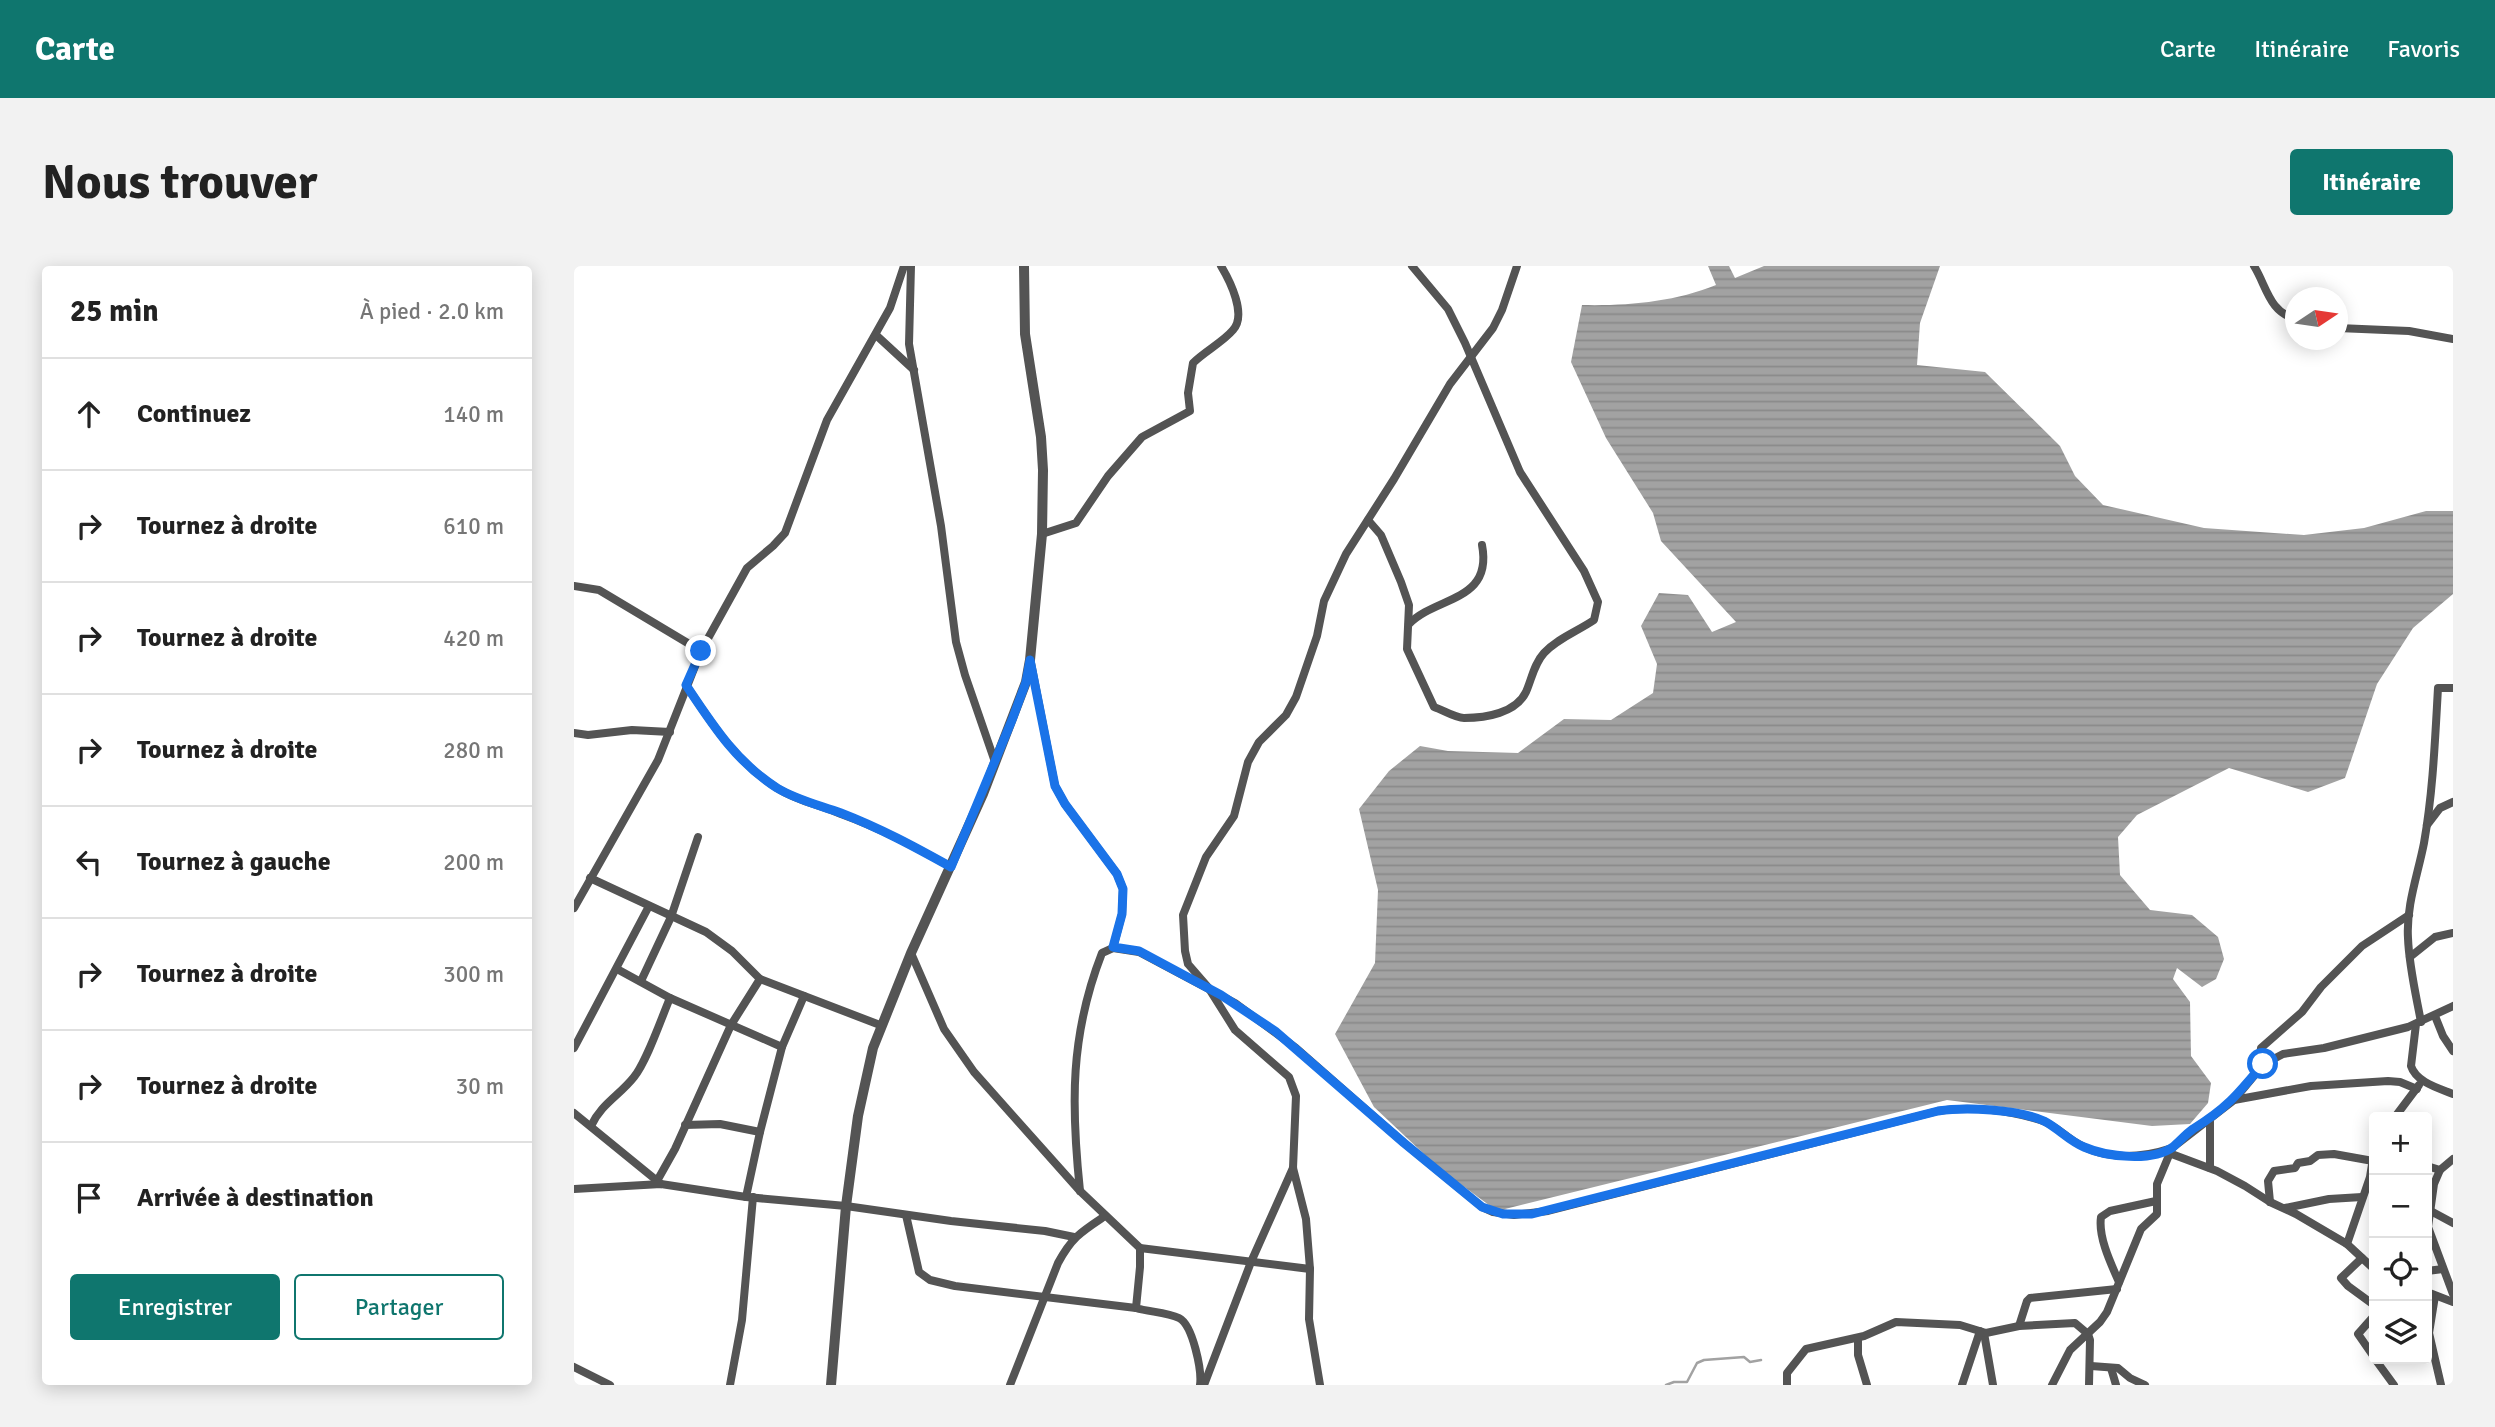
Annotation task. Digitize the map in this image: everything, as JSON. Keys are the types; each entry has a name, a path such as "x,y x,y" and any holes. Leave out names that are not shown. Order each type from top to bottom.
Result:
{"street":[{"path":"574,908 658,760 701,651 747,568 785,533 827,419 890,308 904,266"},
{"path":"911,266 912,311 909,344 941,526 956,642 995,762"},
{"path":"831,1385 846,1206 859,1116 873,1048 880,1025 995,762 1026,682 1030,660 1042,534 1041,437 1025,334 1024,266"},
{"path":"1042,534 1076,523 1108,476 1142,437 1190,411 1192,408 1188,393 1193,363 1235,329 1238,318 1236,294 1221,266"},
{"path":"1368,520 1381,535 1401,582 1409,605 1407,649 1434,707 1462,718 1492,714 1517,705 1535,665 1545,652 1594,620 1597,614 1598,602 1594,591 1552,519 1520,472 1448,309 1412,266"},
{"path":"1320,1385 1309,1319 1310,1269 1306,1219 1293,1168 1297,1111 1293,1084 1289,1077 1234,1030 1208,987 1188,964 1183,915 1206,858 1234,816 1248,762 1259,742 1286,715 1296,697 1317,636 1324,601 1346,554 1450,384 1493,328 1517,266"},
{"path":"2254,266 2272,304 2285,314"},
{"path":"2348,328 2409,331 2453,338"},
{"path":"876,335 914,370"},
{"path":"1409,624 1418,614 1447,604 1463,594 1475,582 1484,568 1482,545"},
{"path":"574,586 599,590 701,651"},
{"path":"1030,660 1055,786 1065,804 1117,874 1123,889 1122,914 1113,947"},
{"path":"686,685 730,749 776,788 900,838 951,867"},
{"path":"2453,688 2438,688 2433,771 2426,827 2409,915 2408,936 2419,1023 2412,1071 2421,1079 2453,1094"},
{"path":"574,740 587,735 632,730 670,732"},
{"path":"574,733 587,735"},
{"path":"2426,827 2441,808 2453,802"},
{"path":"641,981 671,917 698,837"},
{"path":"590,878 706,932 732,951 760,979 880,1025"},
{"path":"574,1048 649,906"},
{"path":"2258,1070 2261,1048 2302,1012 2321,987 2362,946 2409,915"},
{"path":"2410,957 2427,941 2453,933"},
{"path":"1080,1191 1073,1107 1077,1041 1093,977 1102,954 1113,947 1139,951 1235,1003 1286,1040 1453,1185 1482,1207 1503,1214 1532,1214 1938,1111 1961,1108 2043,1121 2077,1144 2105,1153 2143,1156 2170,1150 2193,1130 2210,1121 2234,1100 2263,1064 2279,1055 2324,1048 2419,1023 2453,1006"},
{"path":"911,954 944,1029 975,1072 1080,1191 1140,1248 1310,1269"},
{"path":"617,969 670,998 782,1047"},
{"path":"659,1183 731,1025 760,979"},
{"path":"730,1385 742,1320 750,1197 760,1132 782,1047 804,996"},
{"path":"591,1126 602,1107 634,1077 642,1065 670,998"},
{"path":"2435,1016 2453,1051"},
{"path":"2399,1112 2417,1089 2421,1079"},
{"path":"2234,1100 2311,1086 2388,1081 2400,1082 2417,1089"},
{"path":"574,1113 659,1183"},
{"path":"2210,1121 2210,1168"},
{"path":"685,1125 720,1124 760,1132"},
{"path":"2170,1150 2285,1208 2347,1244 2369,1264"},
{"path":"2052,1385 2070,1350 2107,1312 2141,1229 2157,1214 2157,1185 2170,1150"},
{"path":"2270,1202 2268,1181 2274,1171 2295,1168 2298,1163 2310,1161 2318,1154 2369,1155"},
{"path":"2432,1193 2440,1170 2453,1159"},
{"path":"1202,1385 1251,1262 1293,1168"},
{"path":"2432,1168 2440,1170"},
{"path":"574,1189 659,1183 750,1197 1045,1231 1074,1237"},
{"path":"2347,1244 2369,1184"},
{"path":"2285,1208 2329,1199 2362,1198"},
{"path":"2118,1285 2100,1226 2101,1217 2110,1211 2156,1201"},
{"path":"2432,1212 2453,1223"},
{"path":"906,1214 919,1272 923,1277 955,1286 1045,1295 1178,1317 1187,1325 1200,1364 1202,1385"},
{"path":"1010,1385 1058,1263 1074,1237 1105,1216"},
{"path":"2432,1237 2453,1294"},
{"path":"1136,1308 1140,1248"},
{"path":"2362,1258 2341,1278 2369,1301"},
{"path":"2432,1269 2453,1261"},
{"path":"2019,1326 2030,1298 2118,1285"},
{"path":"2432,1294 2453,1302"},
{"path":"2431,1301 2429,1333 2441,1385"},
{"path":"1787,1385 1787,1373 1804,1350 1858,1338 1896,1322 1960,1325 1982,1332 2072,1322 2088,1334 2091,1349 2089,1385"},
{"path":"2369,1322 2358,1334 2369,1350"},
{"path":"1962,1385 1982,1332"},
{"path":"1982,1332 1993,1385"},
{"path":"1858,1338 1858,1355 1867,1385"},
{"path":"2379,1364 2394,1385"},
{"path":"2091,1366 2118,1368 2145,1385"},
{"path":"574,1367 610,1385"},
{"path":"2112,1367 2116,1385"}],"shaded area":[{"path":"1708,266 1729,266 1735,278 1764,266 1940,266 1920,323 1917,365 1985,372 2060,446 2075,476 2103,505 2204,528 2304,535 2364,528 2426,511 2453,511 2453,594 2413,628 2377,684 2345,778 2308,792 2229,768 2137,815 2118,837 2120,875 2150,910 2192,915 2218,937 2224,959 2216,979 2202,987 2177,968 2173,979 2190,1002 2191,1056 2211,1083 2208,1103 2190,1124 2152,1126 1947,1100 1497,1211 1440,1169 1374,1107 1335,1034 1375,963 1378,890 1359,809 1389,771 1420,746 1448,751 1518,753 1564,719 1611,720 1653,693 1657,664 1641,626 1659,593 1688,595 1712,632 1736,622 1661,541 1653,513 1606,438 1571,362 1582,305 1650,302 1700,291 1716,285"}],"waterway":[{"path":"1666,1385 1687,1382 1697,1363 1704,1360 1744,1357 1750,1362 1761,1360"}],"route":[{"path":"701,651 686,685 730,749 747,764 776,788 900,838 951,867 1012,720 1026,682 1030,660 1055,786 1065,804 1117,874 1123,889 1122,914 1113,947 1139,951 1235,1003 1296,1048 1453,1185 1493,1212 1532,1214 1938,1111 1961,1108 2002,1112 2040,1120 2087,1148 2126,1156 2143,1156 2172,1148 2193,1130 2210,1121 2234,1100 2263,1064"}]}
